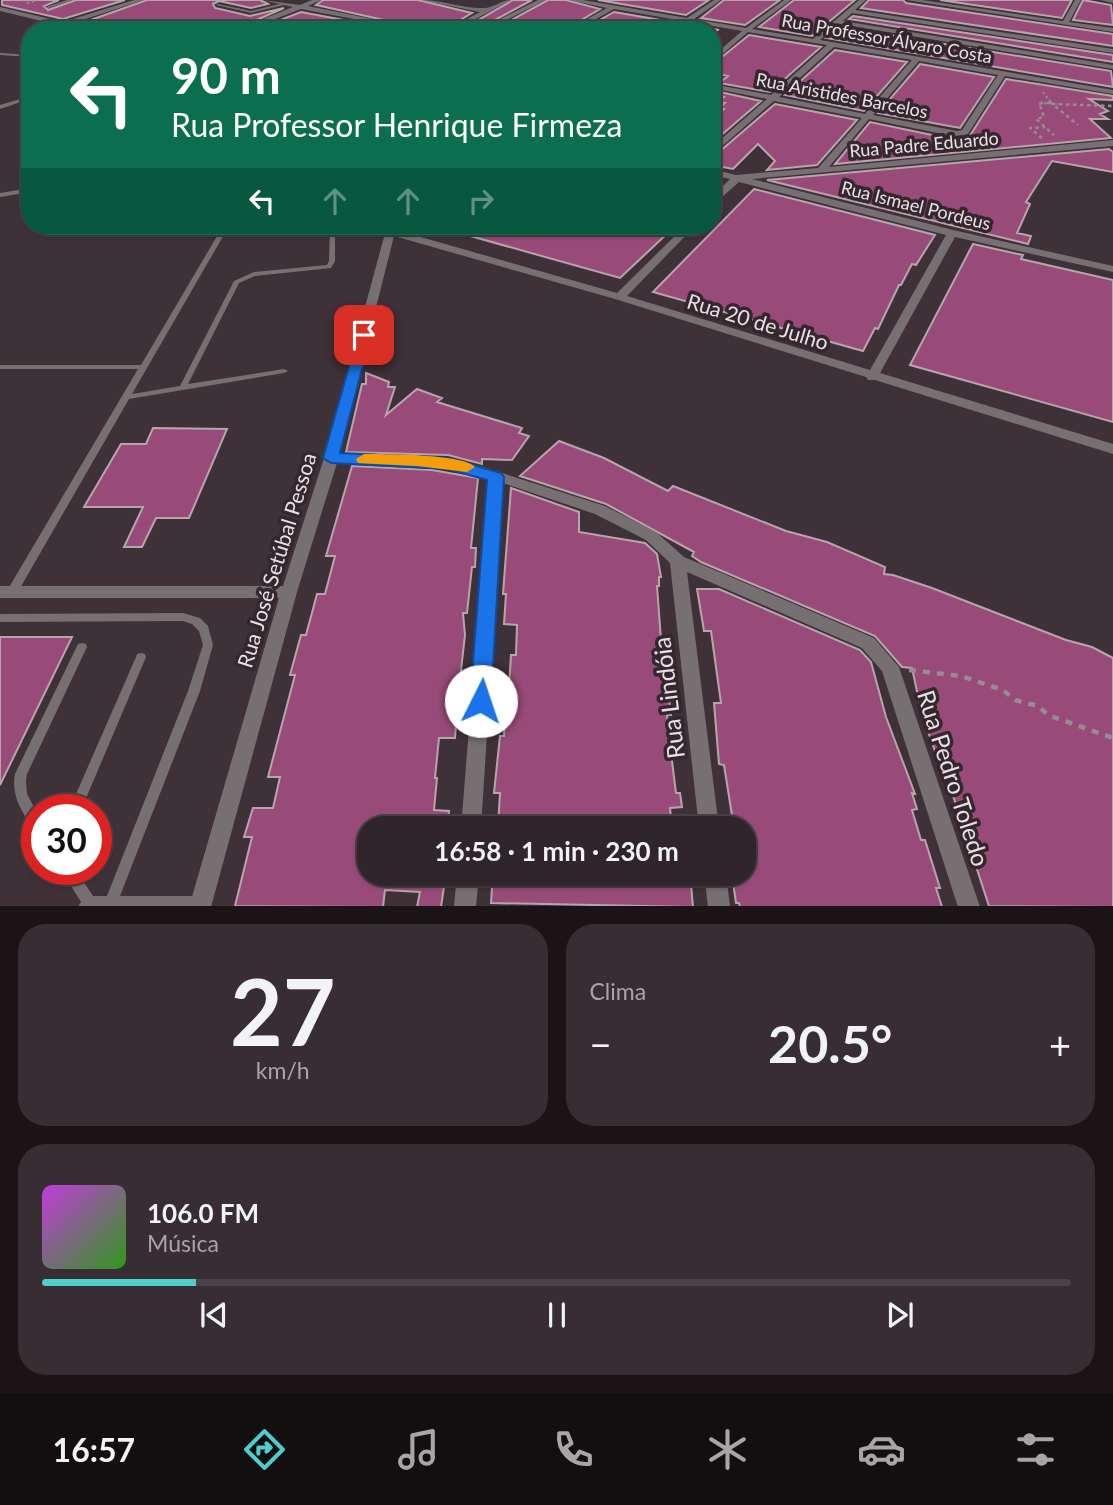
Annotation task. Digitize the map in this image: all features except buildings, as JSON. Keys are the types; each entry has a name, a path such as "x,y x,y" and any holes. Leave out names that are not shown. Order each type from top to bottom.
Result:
{"street":[{"path":"81,21 141,0"},
{"path":"265,0 375,21"},
{"path":"262,21 318,0"},
{"path":"424,0 488,11"},
{"path":"467,21 508,0"},
{"path":"500,21 543,0"},
{"name":"Rua Professor Álvaro Costa","path":"572,0 597,2 696,21"},
{"path":"679,21 718,0"},
{"path":"721,53 758,20 788,0"},
{"path":"815,41 863,0"},
{"path":"909,0 999,10 1028,18 1113,30"},
{"path":"1065,23 1078,0"},
{"path":"1104,0 1113,1"},
{"path":"630,10 639,5"},
{"path":"587,21 613,7"},
{"path":"851,10 1113,51"},
{"path":"0,12 38,21"},
{"path":"0,12 32,21"},
{"path":"991,71 1028,18"},
{"path":"838,22 1113,67"},
{"name":"Rua Professor Álvaro Costa","path":"721,25 1102,90 1113,95"},
{"path":"721,144 833,44"},
{"path":"821,170 917,59"},
{"name":"Rua Aristides Barcelos","path":"721,88 952,133 965,132 1003,73"},
{"name":"Rua Padre Eduardo","path":"737,178 1113,143"},
{"name":"Rua Ismael Pordeus","path":"721,174 953,233 1113,269"},
{"path":"721,194 737,178"},
{"path":"872,377 953,233"},
{"name":"Rua José Setúbal Pessoa","path":"201,905 289,593 331,458 389,235"},
{"name":"Rua 20 de Julho","path":"411,235 1113,450"},
{"path":"619,297 681,235"},
{"path":"331,458 448,463 609,514 651,536 678,561 868,643 890,667"},
{"path":"472,816 496,477"},
{"name":"Rua Lindóia","path":"678,561 708,816"},
{"path":"6,592 289,593"},
{"name":"Rua Pedro Toledo","path":"890,667 969,906"},
{"path":"465,906 467,886"},
{"path":"717,886 719,906"}],"lane":[{"path":"48,7 71,0"},
{"path":"218,5 251,12 283,4"},
{"path":"0,54 21,55"},
{"path":"0,107 21,100"},
{"path":"0,195 21,192"},
{"path":"6,592 127,397 221,235"},
{"path":"183,387 236,282 254,274 329,267 332,261 333,235"},
{"path":"0,367 143,367"},
{"path":"127,397 284,371"},
{"path":"0,618 183,617 196,621 204,629 208,645 194,691 111,903"},
{"path":"21,800 18,785 21,774 82,647"},
{"path":"82,794 141,657"},
{"path":"77,885 88,905 201,905"}],"path":[{"path":"1043,92 1066,118 1078,125"},
{"path":"1070,147 1036,119 1044,117 1039,103 1113,106"},
{"path":"1045,127 1030,128 1055,148"},
{"path":"890,667 961,676 1003,691 1015,700 1038,706 1048,715 1113,738"}],"slow traffic":[{"path":"364,459 417,460 467,467"}],"route":[{"path":"364,335 331,458 448,463 496,477 481,701"}]}
